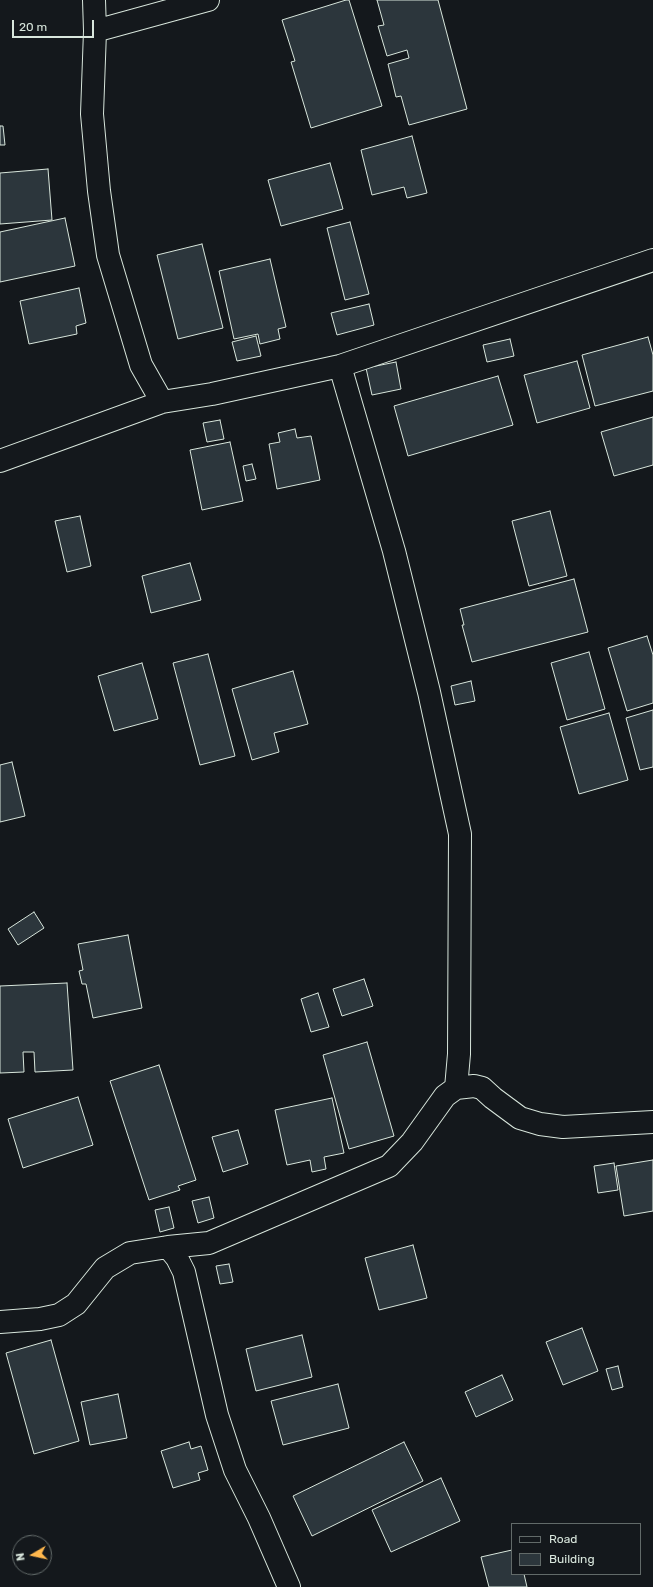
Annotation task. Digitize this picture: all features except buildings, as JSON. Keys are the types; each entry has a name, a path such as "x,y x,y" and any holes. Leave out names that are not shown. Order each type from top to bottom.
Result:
{"street":[{"path":"94,0 95,31 92,114 99,191 108,255 141,365 162,402"},
{"path":"95,31 208,0"},
{"path":"0,461 162,402 212,394 340,366 653,260"},
{"path":"340,366 394,551 429,692 460,834 459,1054 456,1088"},
{"path":"0,1322 40,1319 59,1315 76,1304 105,1268 130,1253 208,1243 389,1166 412,1142 445,1096 456,1088 474,1086 482,1088 520,1118 540,1124 563,1127 653,1122"},
{"path":"168,1247 178,1258 184,1272 217,1415 235,1470 259,1518 289,1587"}]}
